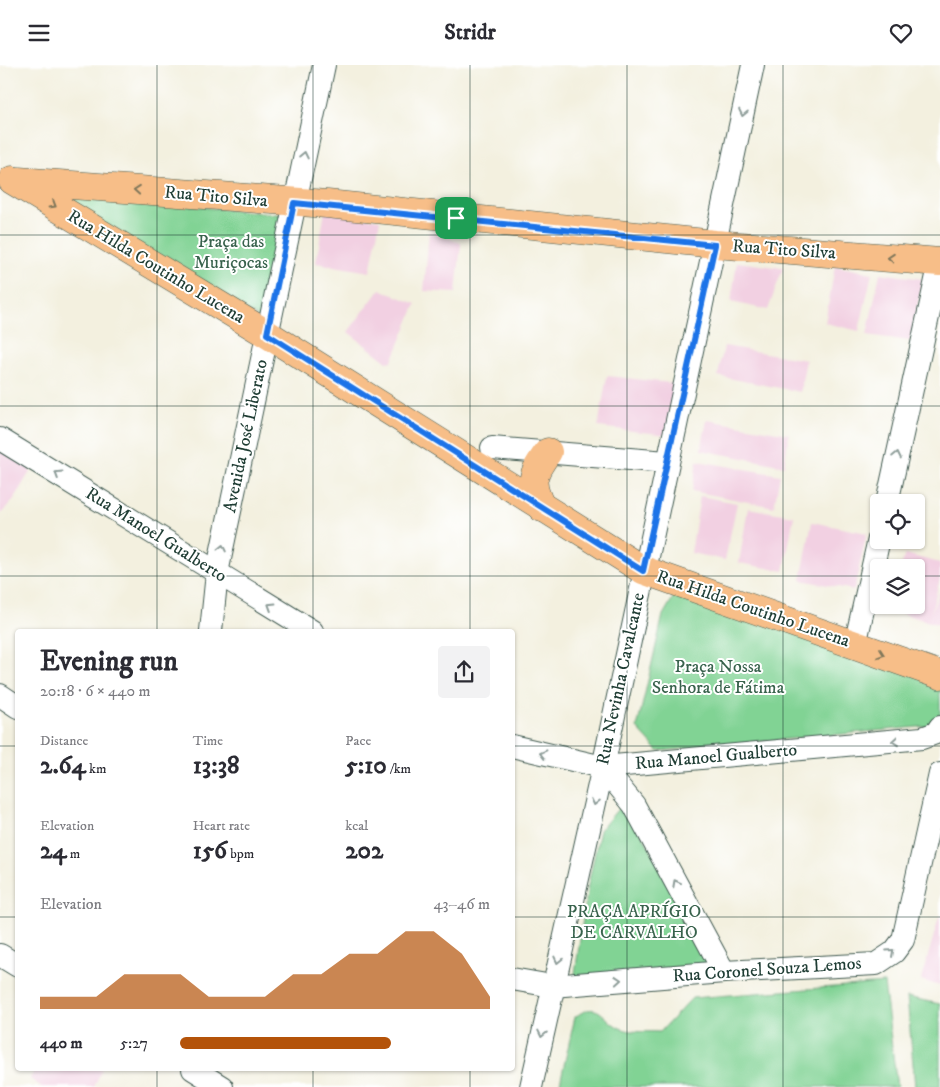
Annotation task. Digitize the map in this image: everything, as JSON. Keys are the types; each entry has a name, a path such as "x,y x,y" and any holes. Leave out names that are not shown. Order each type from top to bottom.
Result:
{"main road":[{"name":"Rua Tito Silva","path":"6,180 294,203 715,245 940,262"},
{"name":"Rua Hilda Coutinho Lucena","path":"6,180 267,334 643,571 940,675"},
{"path":"542,508 535,494 532,481 534,474 548,453"}],"street":[{"name":"Avenida José Liberato","path":"211,629 217,573 324,65"},
{"name":"Rua Nevinha Cavalcante","path":"531,1087 753,65"},
{"path":"889,494 940,262"},
{"name":"Rua Manoel Gualberto","path":"0,439 309,629"},
{"path":"492,448 667,462"},
{"path":"855,645 877,549"},
{"path":"0,695 15,705"},
{"name":"Rua Manoel Gualberto","path":"515,747 602,767 934,738"},
{"path":"602,767 634,805 724,972"},
{"name":"Rua Coronel Souza Lemos","path":"515,980 552,986 724,972 876,964 894,952 903,940 940,775"},
{"path":"0,955 15,964"},
{"path":"198,1071 222,1087"}],"shaded area":[{"path":"325,211 380,220 370,272 316,263"},
{"path":"429,232 461,243 456,293 424,291"},
{"path":"737,262 783,268 768,310 731,302"},
{"path":"835,266 872,273 859,331 825,323"},
{"path":"880,273 923,279 910,341 867,335"},
{"path":"380,289 416,304 392,361 387,362 348,332"},
{"path":"724,346 806,360 800,392 718,376"},
{"path":"607,376 680,384 668,435 598,427"},
{"path":"707,420 789,434 784,466 701,450"},
{"path":"0,435 31,470 12,502 0,515"},
{"path":"697,461 780,475 774,507 692,491"},
{"path":"700,496 737,503 725,560 691,553"},
{"path":"748,508 794,516 784,571 739,563"},
{"path":"812,522 867,533 854,590 801,580"},
{"path":"905,554 924,559 903,559"},
{"path":"925,559 940,563 940,579 931,613 940,591 940,625 903,614 925,614"},
{"path":"940,914 940,986 921,980"},
{"path":"34,1071 101,1071 94,1087 42,1087 30,1079"}],"green space":[{"name":"Praça das Muriçocas","path":"50,193 285,215 262,320"},
{"name":"Praça Nossa Senhora de Fátima","path":"677,591 940,682 940,721 929,726 658,751 637,728 663,615"},
{"name":"PRAÇA APRÍGIO DE CARVALHO","path":"624,802 715,965 574,980 588,885 600,830"},
{"path":"884,983 897,1087 559,1087 575,1017 584,1012 596,1010 616,1026 623,1029 660,1032 692,998"},
{"path":"907,997 940,1004 940,1087 915,1087"}],"route":[{"path":"294,203 327,204 456,218 715,245 643,571 267,334 294,203"}]}
